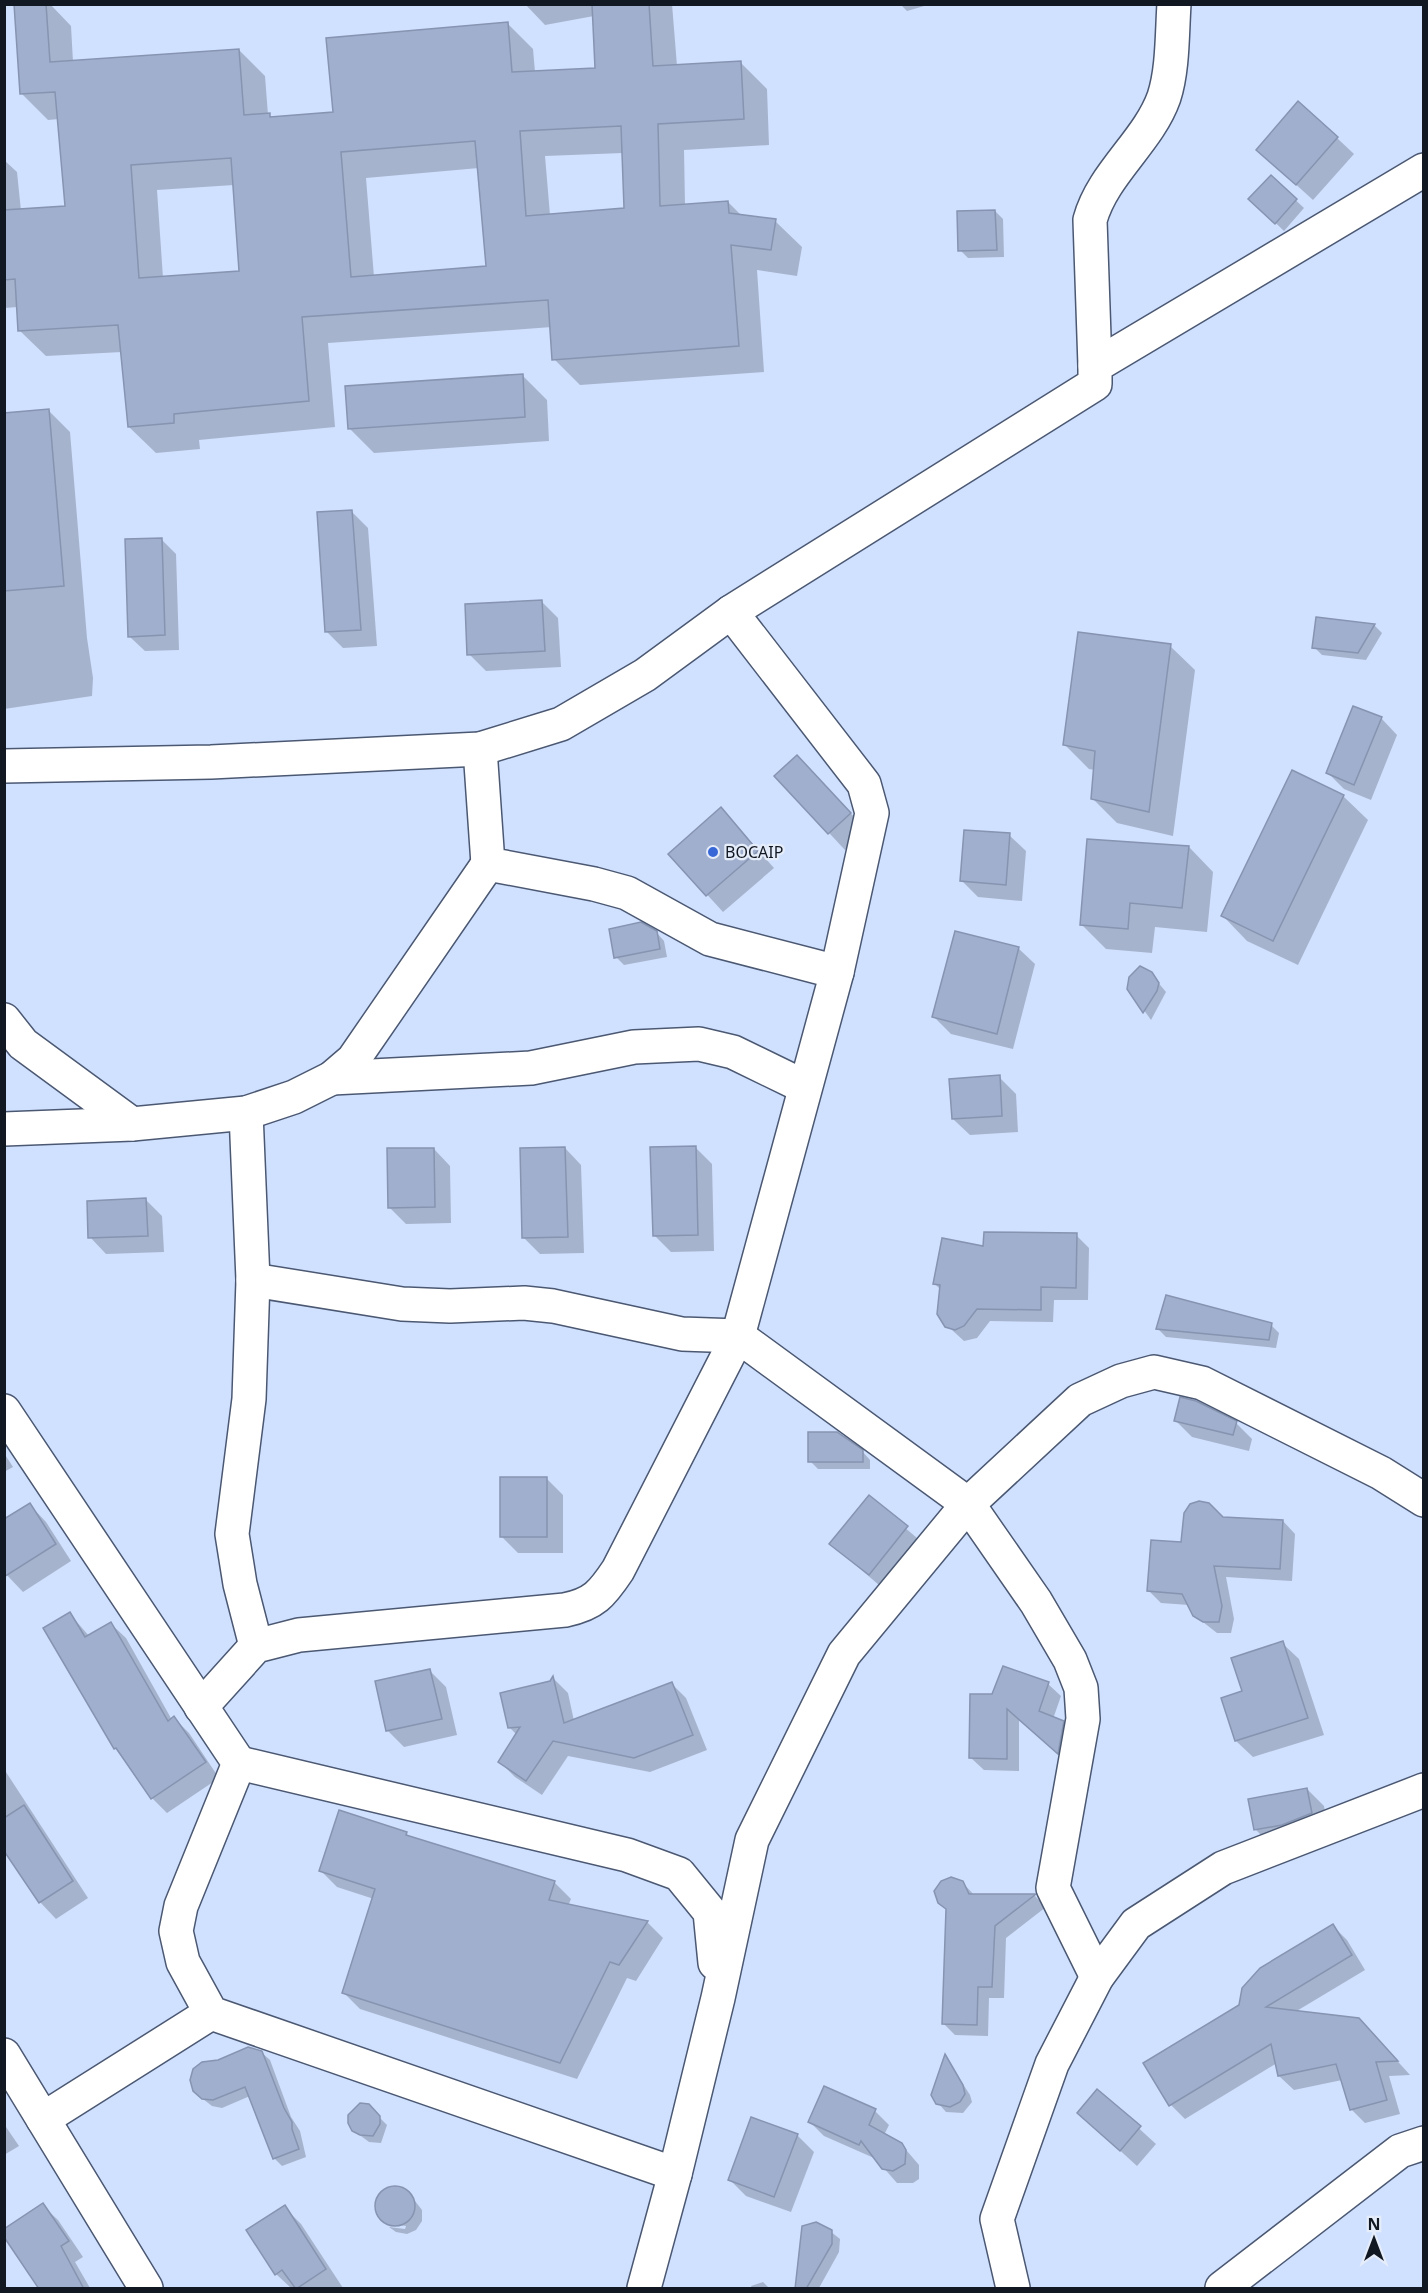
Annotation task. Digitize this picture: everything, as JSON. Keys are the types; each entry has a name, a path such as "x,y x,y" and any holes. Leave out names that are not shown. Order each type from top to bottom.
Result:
{"street":[{"path":"8,772 480,749 561,724 645,675 731,612 1095,384 1090,220 1095,201 1156,114 1164,96 1174,4"},
{"path":"1095,366 1424,170"},
{"path":"201,1707 256,1646 299,1635 565,1610 586,1606 604,1591 618,1570 738,1336 837,972 872,813 864,784 731,612"},
{"path":"4,1129 132,1124 246,1113 294,1097 332,1078 353,1060 488,864 480,749"},
{"path":"488,864 594,884 627,893 711,939 837,972"},
{"path":"4,1020 23,1044 132,1124"},
{"path":"332,1078 531,1068 634,1047 699,1044 734,1052 806,1087"},
{"path":"246,1113 253,1280 249,1399 232,1534 240,1584 256,1646"},
{"path":"253,1280 402,1304 553,1306 682,1334 738,1336 968,1504 1036,1602 1070,1660 1081,1688 1083,1719 1053,1888 1097,1977"},
{"path":"644,2289 718,1998 752,1840 844,1654 968,1504 1080,1400 1121,1381 1154,1372 1202,1383 1381,1473 1424,1500"},
{"path":"4,1411 239,1763 627,1856 679,1874 711,1912 718,1998"},
{"path":"239,1763 181,1906 176,1932 183,1962 211,2013 675,2174"},
{"path":"1013,2289 997,2219 1052,2064 1097,1977 1136,1924 1223,1868 1424,1790"},
{"path":"43,2119 211,2013"},
{"path":"4,2055 146,2289"},
{"path":"1222,2289 1400,2151 1424,2143"}],"building":[{"path":"14,4 46,4 50,62 239,49 244,115 270,113 270,117 333,112 326,38 508,22 512,72 595,68 592,4 649,4 653,66 741,61 744,119 658,124 660,206 728,201 729,213 776,219 771,250 731,245 739,346 552,360 548,300 302,317 309,401 174,414 174,423 128,427 118,325 18,331 15,279 4,280 4,210 65,206 55,92 20,94","holes":["621,126 624,208 526,216 520,131","475,141 486,266 351,277 341,152","231,158 239,271 139,278 131,165"]},
{"path":"1298,101 1338,137 1296,185 1256,150"},
{"path":"1271,175 1297,199 1275,224 1248,199"},
{"path":"995,210 997,250 958,251 957,211"},
{"path":"523,374 525,417 348,429 345,386"},
{"path":"49,409 64,586 4,591 4,413"},
{"path":"352,510 361,630 325,632 317,512"},
{"path":"162,538 165,635 128,637 125,539"},
{"path":"542,600 545,651 467,655 465,604"},
{"path":"1316,617 1375,624 1358,653 1312,648"},
{"path":"1078,632 1171,644 1149,812 1091,799 1095,751 1063,745"},
{"path":"1353,706 1382,717 1354,785 1326,773"},
{"path":"797,755 851,813 828,834 774,776"},
{"path":"1292,770 1344,795 1273,941 1221,916"},
{"name":"BOCAIP","path":"721,807 758,851 706,896 668,854"},
{"path":"964,830 1010,833 1006,885 960,881"},
{"path":"1087,839 1189,846 1182,908 1130,903 1128,929 1080,925"},
{"path":"641,922 657,931 660,949 614,958 609,929"},
{"path":"955,931 1019,947 997,1034 932,1017"},
{"path":"1140,966 1152,972 1159,983 1157,991 1143,1013 1127,989 1129,977"},
{"path":"1000,1075 1002,1116 952,1119 949,1079"},
{"path":"696,1146 698,1235 653,1236 650,1147"},
{"path":"565,1147 568,1237 522,1238 520,1148"},
{"path":"387,1148 434,1148 435,1207 388,1208"},
{"path":"146,1198 148,1236 88,1238 87,1201"},
{"path":"984,1232 1077,1233 1076,1288 1041,1287 1041,1310 977,1309 964,1326 955,1330 945,1327 937,1314 940,1285 933,1284 942,1238 983,1246"},
{"path":"1166,1295 1272,1323 1269,1340 1156,1329"},
{"path":"1180,1397 1196,1401 1237,1421 1233,1435 1174,1421"},
{"path":"808,1432 837,1432 863,1450 863,1462 808,1462"},
{"path":"500,1477 547,1477 547,1537 500,1537"},
{"path":"869,1495 908,1526 869,1575 829,1544"},
{"path":"1199,1501 1209,1503 1223,1517 1283,1520 1280,1569 1214,1566 1222,1606 1219,1622 1203,1622 1193,1616 1182,1594 1147,1591 1151,1540 1181,1542 1184,1513 1190,1504"},
{"path":"30,1503 56,1544 4,1577 4,1519"},
{"path":"70,1612 85,1637 111,1622 168,1721 174,1716 206,1762 151,1799 116,1748 114,1749 43,1628"},
{"path":"1283,1641 1308,1718 1235,1741 1221,1698 1242,1691 1231,1658"},
{"path":"1003,1666 1049,1682 1039,1711 1064,1721 1058,1754 1007,1709 1007,1759 969,1758 970,1694 992,1694"},
{"path":"430,1669 442,1719 386,1731 375,1681"},
{"path":"553,1676 564,1723 672,1682 693,1735 634,1758 553,1741 526,1781 498,1762 520,1727 508,1728 500,1693 550,1681"},
{"path":"1307,1788 1312,1813 1282,1825 1254,1830 1248,1799"},
{"path":"24,1805 73,1881 39,1903 4,1851 4,1818"},
{"path":"339,1810 407,1832 406,1835 555,1881 549,1900 648,1921 619,1965 610,1962 560,2063 342,1993 375,1889 319,1871"},
{"path":"951,1877 963,1881 969,1894 1036,1894 995,1926 992,1987 978,1987 977,2025 942,2024 946,1909 938,1903 934,1891 941,1881"},
{"path":"1333,1924 1352,1955 1266,2007 1359,2018 1398,2061 1376,2062 1387,2100 1350,2110 1336,2064 1278,2076 1271,2044 1169,2106 1143,2063 1239,2005 1242,1988 1260,1968"},
{"path":"248,2047 262,2051 284,2108 292,2122 299,2149 273,2159 245,2087 213,2100 202,2099 193,2091 190,2080 193,2069 202,2062 218,2060"},
{"path":"945,2054 963,2085 965,2094 960,2102 950,2107 936,2104 931,2095"},
{"path":"824,2086 876,2109 869,2125 902,2143 906,2150 905,2164 893,2171 882,2169 861,2141 859,2145 808,2122"},
{"path":"1097,2089 1141,2126 1120,2151 1077,2113"},
{"path":"360,2103 369,2104 380,2116 380,2124 373,2136 360,2135 352,2131 348,2123 348,2115"},
{"path":"751,2117 798,2134 774,2197 728,2180"},
{"path":"395,2186 409,2192 415,2206 409,2220 395,2226 381,2220 375,2206 381,2192"},
{"path":"43,2203 69,2241 61,2246 84,2289 39,2289 4,2237 4,2229"},
{"path":"285,2205 326,2269 296,2289 282,2270 275,2275 246,2230"},
{"path":"816,2222 832,2230 832,2244 806,2289 795,2289 802,2226"}],"place":[{"name":"BOCAIP","path":"713,852"}]}
